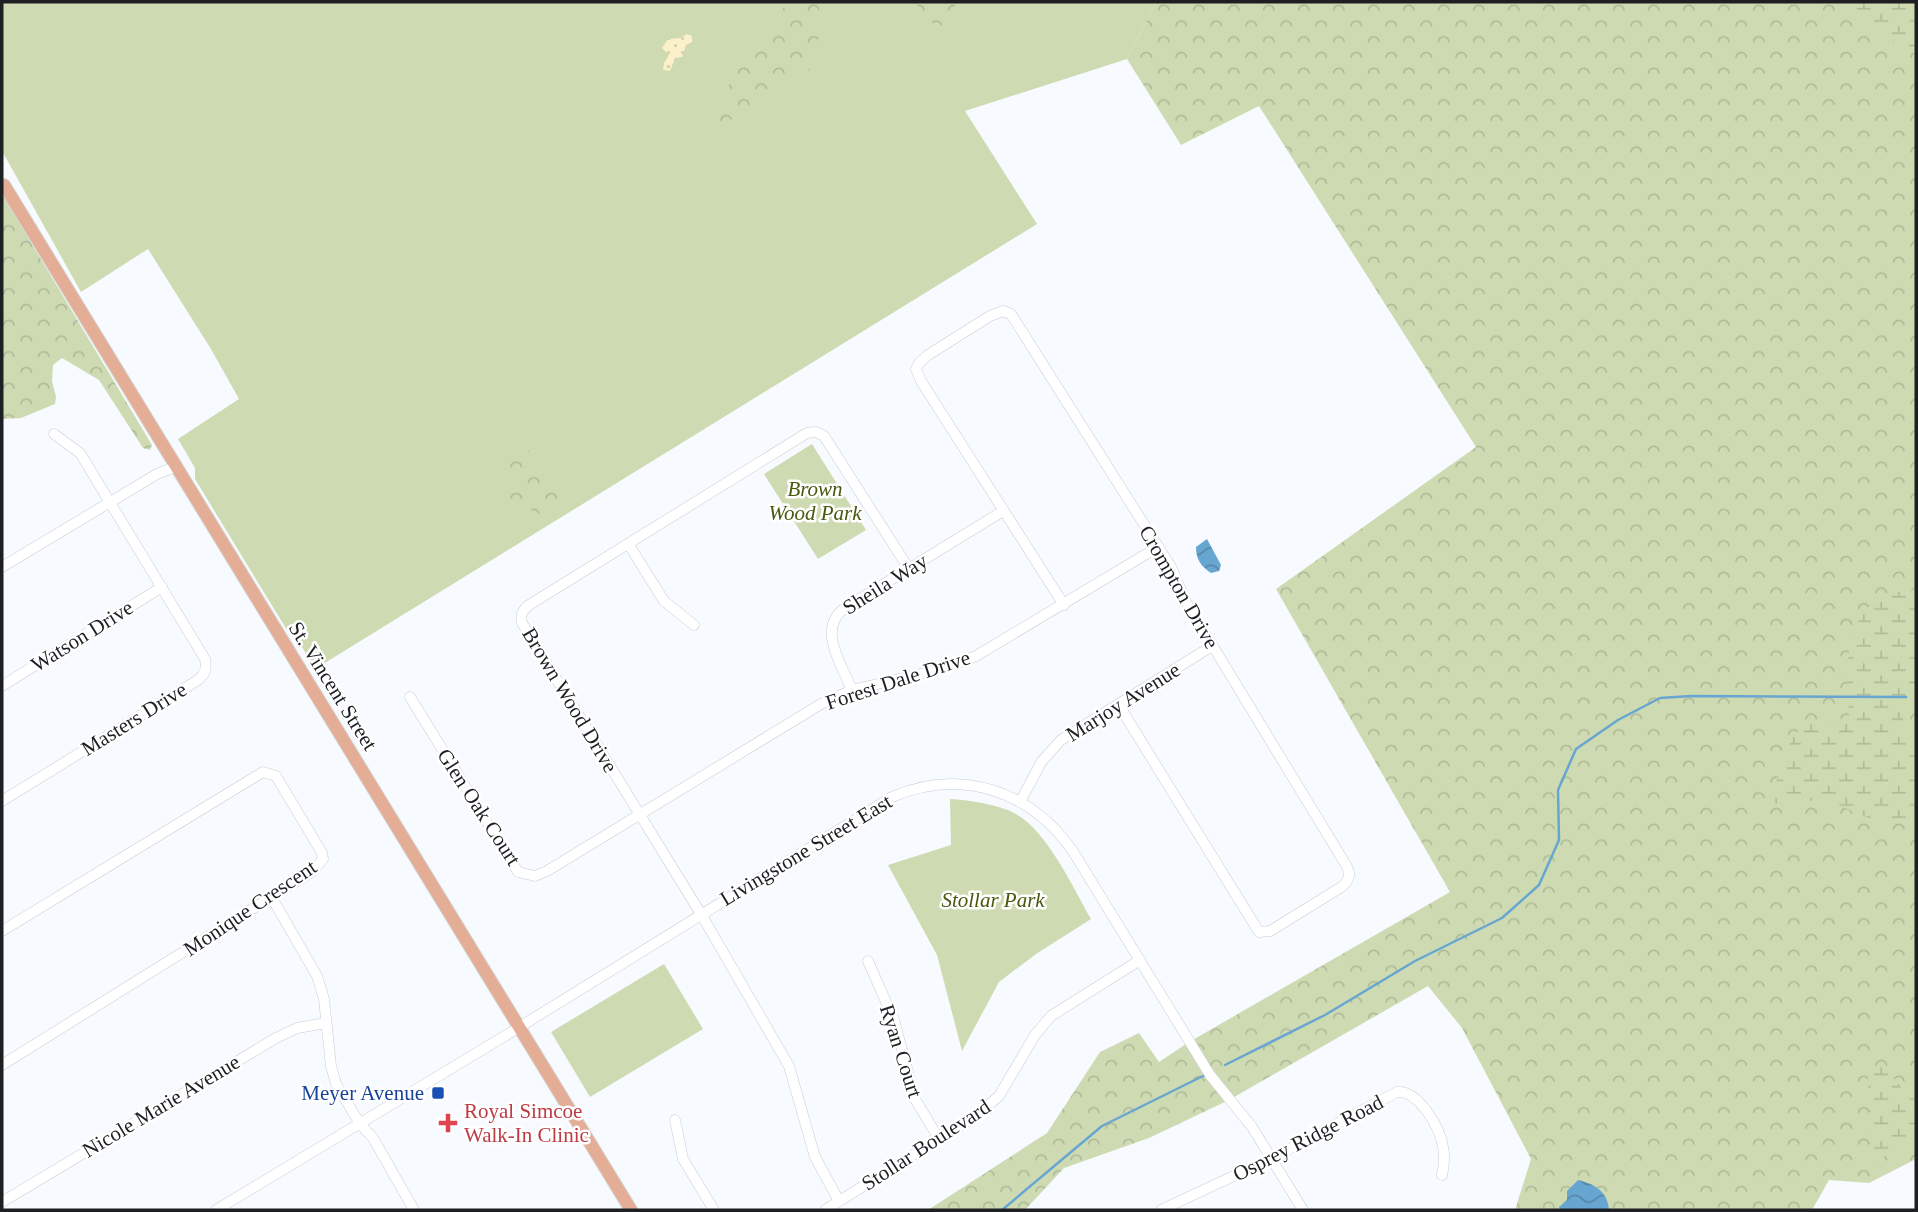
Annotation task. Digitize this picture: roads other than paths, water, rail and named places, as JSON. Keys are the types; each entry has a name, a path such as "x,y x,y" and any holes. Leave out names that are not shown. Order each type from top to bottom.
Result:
{"main road":[{"name":"St. Vincent Street","path":"3,184 631,1210"}],"street":[{"name":"Crompton Drive","path":"1063,605 920,381 916,369 928,355 990,316 1003,311 1012,314 1171,567 1186,602 1350,872 1349,879 1343,886 1265,933 1254,927 1118,704"},
{"name":"Brown Wood Drive","path":"839,1201 815,1157 789,1066 701,914 522,623 521,617 523,610 529,605 807,433 816,432 824,436 909,569"},
{"name":"Masters Drive","path":"2,801 203,676 207,666 80,453 54,434"},
{"path":"2,566 175,467"},
{"name":"Sheila Way","path":"852,690 830,634 834,617 1003,511"},
{"path":"629,545 664,601 694,625"},
{"name":"Forest Dale Drive","path":"639,814 803,713 852,690 941,669 991,648 1158,547"},
{"name":"Watson Drive","path":"2,686 162,587"},
{"name":"Marjoy Avenue","path":"1020,802 1050,750 1068,735 1212,646"},
{"name":"Glen Oak Court","path":"410,697 518,872 535,876 547,871 639,814"},
{"name":"Monique Crescent","path":"2,932 263,772 276,776 319,846 323,859 313,871 272,898 2,1065"},
{"name":"Livingstone Street East","path":"216,1210 881,804 906,791 931,785 959,784 985,788 1020,802 1040,815 1067,842 1210,1075 1252,1127 1303,1210"},
{"path":"272,898 317,976 324,999 334,1078 360,1124 373,1138 413,1210"},
{"name":"Stollar Boulevard","path":"825,1210 977,1115 999,1096 1035,1035 1051,1016 1140,960"},
{"name":"Ryan Court","path":"868,961 894,1020 915,1099 939,1139"},
{"name":"Nicole Marie Avenue","path":"2,1202 276,1038 297,1028 326,1023"},
{"name":"Osprey Ridge Road","path":"1161,1210 1272,1158 1389,1095 1405,1091 1418,1100 1438,1133 1444,1150 1442,1175"},
{"path":"676,1120 683,1159 714,1210"}],"water":[{"path":"1207,539 1221,565 1219,571 1211,573 1204,568 1196,552 1196,547"},
{"path":"1578,1180 1600,1190 1606,1198 1609,1210 1560,1210 1559,1207 1567,1200 1567,1191"}],"waterway":[{"path":"1225,1065 1325,1015 1415,961 1502,918 1539,885 1559,840 1558,790 1576,749 1618,720 1660,698 1906,697"},
{"path":"1002,1210 1102,1126 1205,1075"}],"place":[{"name":"Meyer Avenue","path":"438,1093"},
{"name":"Royal Simcoe Walk-In Clinic","path":"448,1123"}],"park label":[{"name":"Brown Wood Park","path":"815,501"},
{"name":"Stollar Park","path":"993,900"}]}
